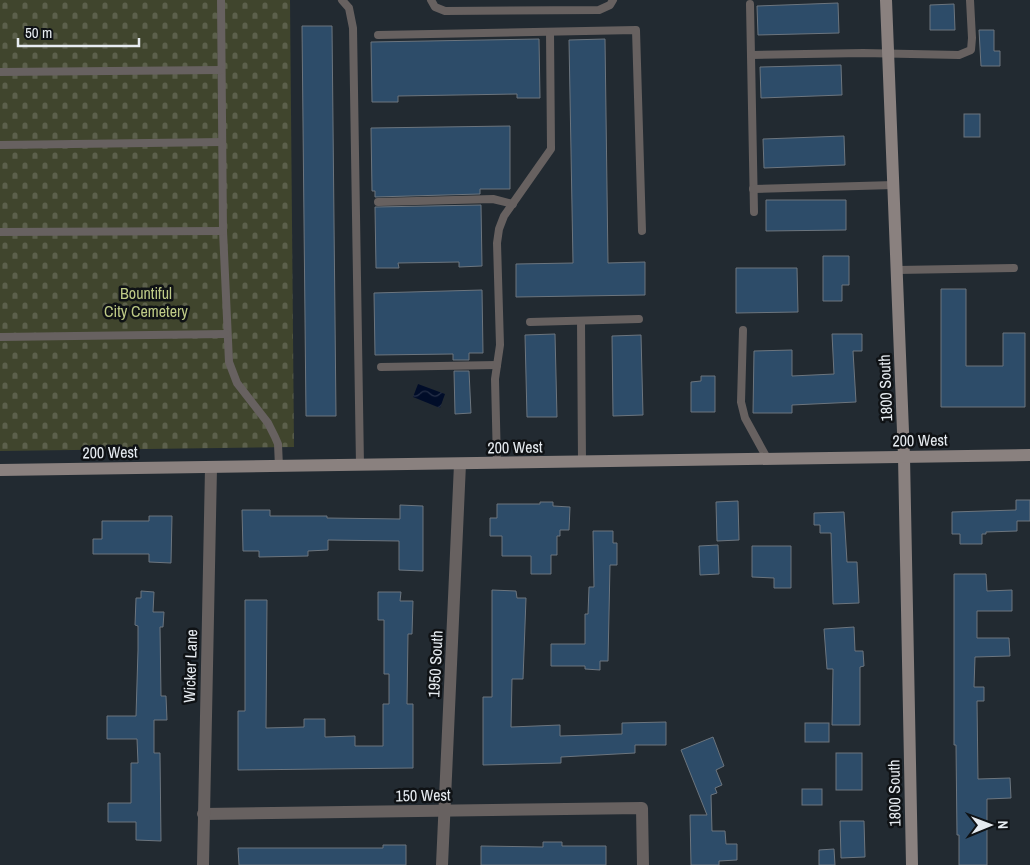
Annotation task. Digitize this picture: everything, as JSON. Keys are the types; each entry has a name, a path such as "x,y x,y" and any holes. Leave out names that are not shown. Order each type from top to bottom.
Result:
{"street":[{"name":"1800 South","path":"886,0 904,457 912,865"},
{"name":"200 West","path":"0,470 1030,455"},
{"name":"1950 South","path":"442,865 460,464"},
{"name":"Wicker Lane","path":"203,865 211,468"},
{"name":"150 West","path":"203,814 642,808 643,865"}],"lane":[{"path":"221,0 223,231 226,334 229,362 237,383 273,432 278,444 279,467"},
{"path":"342,0 349,8 353,28 360,466"},
{"path":"431,0 435,8 445,11 599,10 610,5 613,0"},
{"path":"751,55 959,55 971,50 970,0"},
{"path":"750,4 754,212"},
{"path":"378,35 636,30 642,231"},
{"path":"496,464 495,378 500,345 499,229 504,216 552,149 550,32"},
{"path":"0,72 221,70"},
{"path":"0,145 222,142"},
{"path":"753,189 894,185"},
{"path":"378,202 493,199 514,204"},
{"path":"0,232 223,231"},
{"path":"897,270 1014,268"},
{"path":"530,322 639,319"},
{"path":"581,321 582,462"},
{"path":"743,330 741,402 746,418 768,460"},
{"path":"0,337 226,334"},
{"path":"381,368 497,365"}],"green space":[{"name":"Bountiful City Cemetery","path":"0,0 290,0 294,447 0,451"}],"water":[{"path":"418,384 445,394 440,408 413,397"}],"building":[{"path":"838,3 839,33 758,35 757,6"},
{"path":"954,4 955,30 930,30 930,5"},
{"path":"302,26 332,26 336,416 306,416"},
{"path":"979,30 994,30 994,51 1000,51 1000,66 981,66"},
{"path":"539,39 540,98 517,98 517,94 398,96 398,102 372,102 371,42"},
{"path":"605,39 608,263 645,262 645,295 516,297 516,264 573,263 569,40"},
{"path":"841,65 842,95 761,98 760,67"},
{"path":"964,114 980,114 980,137 964,137"},
{"path":"510,126 510,189 480,189 480,194 375,197 375,191 372,191 371,128"},
{"path":"844,136 845,165 764,168 763,139"},
{"path":"766,200 846,200 846,230 766,231"},
{"path":"481,205 482,266 459,267 459,262 398,263 399,268 376,268 375,207"},
{"path":"823,256 849,256 849,285 842,285 842,301 823,301"},
{"path":"736,268 797,268 798,312 736,313"},
{"path":"941,289 966,289 966,366 1003,366 1003,333 1025,333 1025,407 941,407"},
{"path":"482,290 483,353 469,353 469,360 453,360 453,354 375,355 374,293"},
{"path":"555,334 557,417 527,417 525,335"},
{"path":"832,334 862,334 862,351 853,351 856,402 792,405 792,413 753,413 754,351 792,350 792,376 834,374"},
{"path":"641,335 643,415 613,416 612,336"},
{"path":"454,371 469,371 471,413 455,414"},
{"path":"701,376 715,376 715,412 691,412 691,382 701,381"},
{"path":"1016,500 1030,500 1030,521 1017,521 1017,531 986,532 986,534 982,534 982,544 960,544 960,534 952,534 952,512 1016,510"},
{"path":"738,501 739,540 717,541 716,502"},
{"path":"540,502 553,502 553,506 570,507 569,530 560,530 560,536 557,536 557,555 551,555 551,574 531,574 531,556 502,556 502,536 490,536 490,518 497,518 497,504 540,504"},
{"path":"400,505 423,506 423,571 399,570 399,541 328,540 328,550 308,551 308,556 259,557 259,551 243,551 242,510 270,510 270,516 400,519"},
{"path":"844,512 847,562 857,562 859,603 833,604 831,533 820,533 820,525 814,525 814,513"},
{"path":"149,516 172,516 171,563 149,562 149,554 93,554 93,539 102,539 102,521 149,521"},
{"path":"593,531 613,531 613,543 617,543 617,565 610,565 608,661 600,661 600,670 585,669 585,666 551,666 551,644 585,644 585,614 588,614 589,587 594,587"},
{"path":"718,545 719,574 700,575 699,546"},
{"path":"752,546 791,546 791,588 774,588 774,578 752,577"},
{"path":"954,574 986,574 987,591 1012,590 1012,611 977,611 977,638 1009,638 1010,656 975,657 974,687 984,687 984,701 977,701 978,779 1010,778 1011,798 987,799 987,865 959,865 956,745 954,745"},
{"path":"492,590 516,591 517,598 526,598 523,679 512,679 511,727 560,725 560,736 622,734 622,723 666,722 666,745 635,745 635,753 561,757 561,763 483,765 483,697 492,697"},
{"path":"141,591 154,592 153,612 164,612 163,627 160,627 161,696 166,696 167,720 154,720 154,753 160,753 161,841 136,840 136,822 108,822 108,803 131,803 131,763 138,763 137,739 107,739 107,716 136,716 138,626 135,625 136,598 141,598"},
{"path":"378,592 401,592 400,601 413,601 412,634 408,634 407,704 413,704 413,768 238,770 238,711 245,711 245,600 267,600 266,728 304,727 304,719 325,719 325,737 355,736 355,746 383,746 383,704 389,704 389,674 384,674 384,620 378,620"},
{"path":"854,627 855,651 863,651 864,666 860,667 860,725 832,725 833,669 827,669 824,629"},
{"path":"805,723 829,723 829,742 805,742"},
{"path":"713,737 724,766 716,770 722,785 715,788 717,793 711,795 712,831 725,831 726,844 737,844 737,860 719,861 719,865 691,865 690,815 707,815 681,750"},
{"path":"836,753 862,753 862,790 836,790"},
{"path":"802,789 822,789 822,805 802,805"},
{"path":"840,821 864,821 865,857 841,858"},
{"path":"543,842 562,842 562,846 606,846 606,865 481,865 481,846 543,847"},
{"path":"383,845 406,845 406,865 239,865 238,848 383,848"},
{"path":"834,849 835,865 819,865 819,850"}]}
